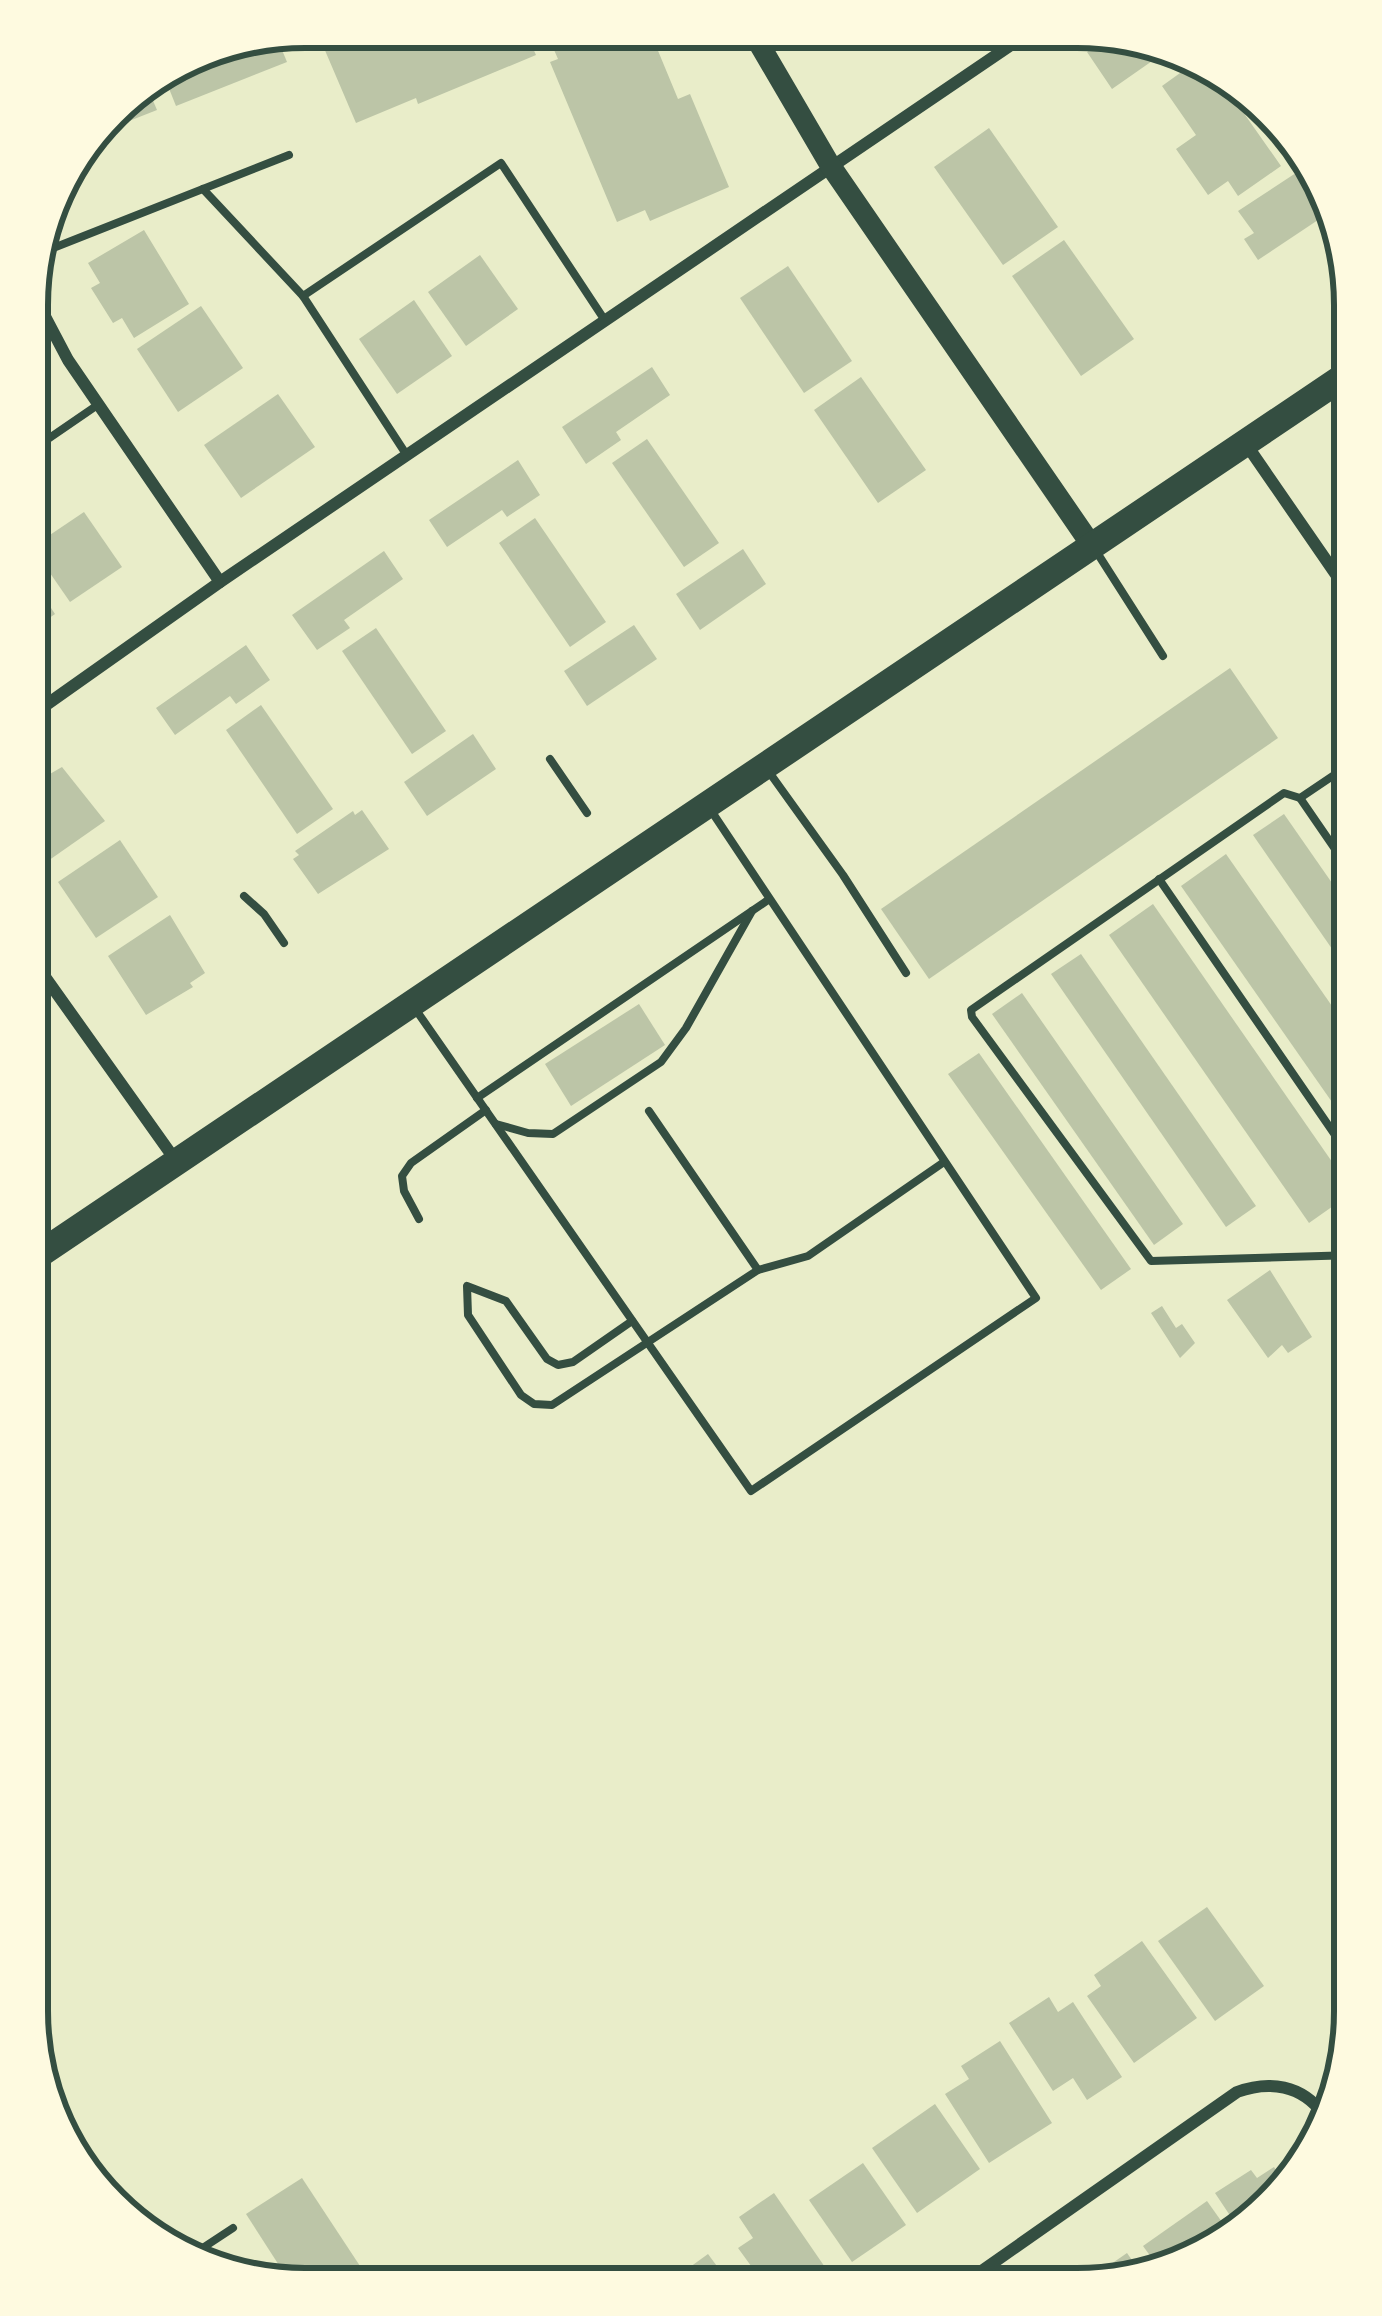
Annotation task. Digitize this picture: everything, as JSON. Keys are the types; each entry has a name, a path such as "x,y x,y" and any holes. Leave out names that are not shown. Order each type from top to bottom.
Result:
{"main road":[{"path":"48,1249 1334,383"}],"street":[{"path":"762,48 830,165 1092,546"},
{"path":"48,703 220,581 1006,48"},
{"path":"48,322 68,360 220,581"},
{"path":"1245,443 1334,571"},
{"path":"48,981 177,1162"},
{"path":"986,2268 1237,2092 1258,2084 1277,2085 1298,2092 1315,2107"}],"lane":[{"path":"55,247 289,154"},
{"path":"303,296 501,163 604,319"},
{"path":"202,189 303,296 406,454"},
{"path":"48,439 99,404"},
{"path":"1092,546 1163,656"},
{"path":"765,766 906,973"},
{"path":"1300,798 1334,775"},
{"path":"1333,1256 1151,1261 972,1017 975,1005 1284,793 1300,798 1334,847"},
{"path":"412,1004 751,1492 1036,1298 707,805"},
{"path":"1159,879 1334,1133"},
{"path":"477,1097 768,900"},
{"path":"496,1124 528,1133 553,1133 661,1062 716,978 752,911"},
{"path":"419,1219 401,1176 411,1163 486,1110"},
{"path":"649,1111 758,1270"},
{"path":"632,1321 572,1362 558,1365 547,1359 506,1301 467,1286 467,1315 521,1395 534,1404 552,1405 758,1270 808,1256 944,1162"},
{"path":"204,2247 232,2228"}],"path":[{"path":"550,759 587,813"},
{"path":"244,896 284,943"}],"building":[{"path":"324,48 533,48 536,55 418,104 416,98 356,123"},
{"path":"553,48 657,48 678,99 690,94 729,187 650,221 645,210 617,222 550,62 558,59"},
{"path":"282,49 287,62 176,106 168,87 177,82 223,62"},
{"path":"1110,50 1153,60 1112,89 1087,52"},
{"path":"1182,71 1205,82 1239,106 1281,166 1238,196 1228,181 1208,195 1176,149 1196,135 1162,86"},
{"path":"152,99 157,110 122,124"},
{"path":"989,128 1058,227 1003,265 934,167"},
{"path":"1297,172 1319,220 1258,260 1244,239 1254,233 1238,211"},
{"path":"144,230 189,304 134,338 122,318 113,323 91,288 100,283 88,263"},
{"path":"1064,240 1134,339 1081,376 1012,276"},
{"path":"480,255 518,309 466,346 428,292"},
{"path":"788,266 852,361 804,393 740,298"},
{"path":"414,300 452,356 397,394 359,339"},
{"path":"201,306 243,368 178,412 137,349"},
{"path":"652,367 670,395 616,432 621,440 586,464 562,427"},
{"path":"861,377 926,470 878,503 814,410"},
{"path":"278,394 315,447 241,498 204,445"},
{"path":"647,439 719,543 684,567 612,463"},
{"path":"518,460 540,495 507,517 502,510 447,547 429,520"},
{"path":"84,512 122,567 70,602 48,570 48,536"},
{"path":"535,518 606,622 570,647 499,543"},
{"path":"743,549 766,584 700,630 676,594"},
{"path":"384,551 403,579 344,620 350,628 317,650 292,615"},
{"path":"634,625 657,659 587,706 564,671"},
{"path":"376,628 446,731 412,754 342,651"},
{"path":"246,645 270,680 236,704 230,696 175,735 156,708"},
{"path":"1230,668 1278,738 929,979 881,909"},
{"path":"261,705 333,809 297,834 226,730"},
{"path":"473,734 496,769 427,816 404,782"},
{"path":"62,767 105,821 48,861 48,775"},
{"path":"362,810 389,849 318,894 293,859 299,855 295,851 353,811 355,815"},
{"path":"1284,814 1334,885 1334,951 1253,835"},
{"path":"120,840 158,897 96,938 58,882"},
{"path":"1226,854 1334,1008 1334,1104 1181,886"},
{"path":"1153,904 1334,1164 1333,1206 1309,1223 1109,935"},
{"path":"170,915 205,973 190,983 193,987 146,1015 108,956"},
{"path":"1081,954 1256,1206 1226,1227 1051,974"},
{"path":"1022,993 1183,1224 1154,1245 992,1014"},
{"path":"639,1004 665,1045 571,1106 545,1064"},
{"path":"979,1053 1131,1269 1101,1290 948,1074"},
{"path":"1270,1270 1312,1337 1288,1353 1282,1345 1268,1358 1227,1300"},
{"path":"1162,1306 1176,1328 1182,1324 1195,1343 1180,1358 1151,1313"},
{"path":"1207,1907 1264,1986 1215,2021 1158,1941"},
{"path":"1142,1941 1197,2018 1134,2063 1087,1996 1101,1986 1094,1975"},
{"path":"1049,1997 1058,2012 1073,2002 1122,2077 1087,2100 1073,2078 1053,2091 1009,2023"},
{"path":"1000,2041 1052,2123 989,2163 945,2094 969,2079 961,2066"},
{"path":"935,2104 980,2169 917,2213 872,2148"},
{"path":"863,2163 906,2225 852,2262 809,2200"},
{"path":"1274,2167 1277,2172 1231,2217 1215,2193 1251,2170 1257,2178"},
{"path":"302,2178 360,2266 280,2266 246,2214"},
{"path":"774,2193 826,2268 752,2268 738,2248 753,2238 739,2217"},
{"path":"1207,2201 1222,2222 1151,2256 1143,2246"},
{"path":"1127,2253 1133,2262 1127,2263 1108,2266"},
{"path":"708,2254 718,2268 689,2268"}]}
